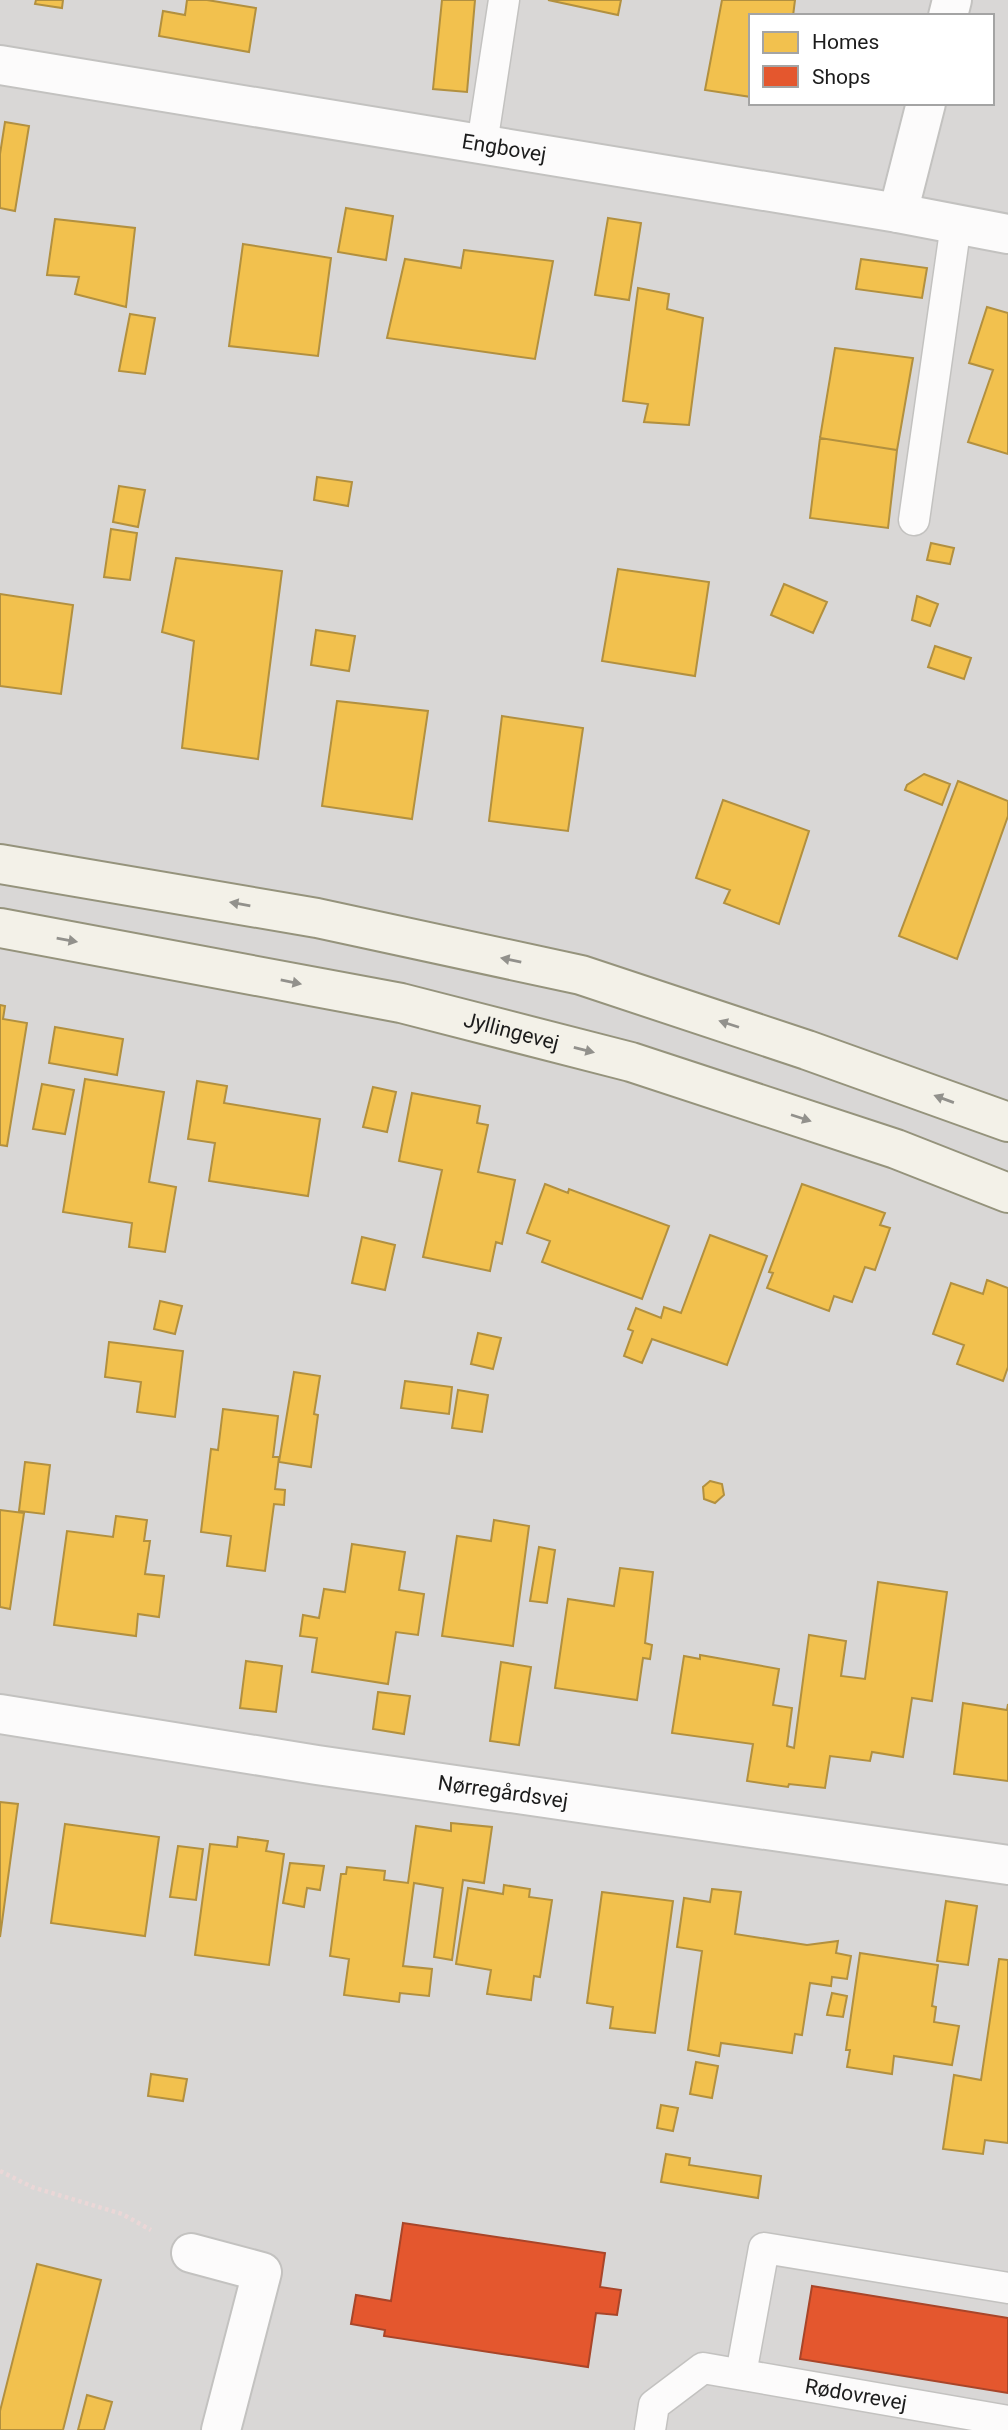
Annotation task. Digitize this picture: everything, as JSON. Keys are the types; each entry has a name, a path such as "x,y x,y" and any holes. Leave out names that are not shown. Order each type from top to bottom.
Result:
{"street":[{"name":"Engbovej","path":"0,65 1008,234"},
{"path":"898,214 925,105"},
{"path":"0,864 317,918 581,975 807,1050 1008,1122"},
{"name":"Jyllingevej","path":"0,928 401,1003 631,1062 896,1149 1008,1193"},
{"name":"Nørregårdsvej","path":"0,1714 317,1765 1008,1865"},
{"path":"191,2253 262,2272 221,2430"}],"lane":[{"path":"482,144 504,0"},
{"path":"914,520 956,224"},
{"path":"741,2374 764,2248 1008,2288"},
{"name":"Rødovrevej","path":"650,2430 654,2405 703,2368 1008,2421"}],"path":[{"path":"0,2171 32,2187 122,2214 191,2253"}],"shaded area":[{"path":"0,0 1008,0 1008,2430 0,2430"}],"building: Homes":[{"path":"36,0 63,0 62,8 35,4"},
{"path":"187,0 207,0 256,8 249,52 159,36 163,11 185,15"},
{"path":"442,0 475,0 467,92 433,89"},
{"path":"548,0 621,0 618,15"},
{"path":"722,0 795,0 793,14 749,14 749,97 705,90"},
{"path":"5,122 29,126 15,211 0,208 0,154"},
{"path":"346,208 393,216 386,260 338,252"},
{"path":"608,218 641,223 629,300 595,295"},
{"path":"55,219 135,228 126,307 75,294 79,277 47,275"},
{"path":"243,244 331,258 318,356 229,346"},
{"path":"464,250 553,261 535,359 387,338 405,259 461,268"},
{"path":"861,259 927,268 922,298 856,289"},
{"path":"638,288 669,294 667,309 703,318 689,425 644,422 648,404 623,401"},
{"path":"987,307 1008,313 1008,454 968,442 993,370 969,363"},
{"path":"130,314 155,318 145,374 119,371"},
{"path":"835,348 913,358 897,450 820,438"},
{"path":"820,438 897,450 888,528 810,518"},
{"path":"317,477 352,482 348,506 314,500"},
{"path":"119,486 145,490 138,527 113,522"},
{"path":"111,529 137,533 130,580 104,577"},
{"path":"931,543 954,548 950,564 927,560"},
{"path":"176,558 282,571 258,759 182,748 194,641 162,632"},
{"path":"618,569 709,582 695,676 602,661"},
{"path":"784,584 827,602 813,633 771,615"},
{"path":"0,594 73,605 61,694 0,686"},
{"path":"917,596 938,604 930,626 912,620"},
{"path":"316,630 355,636 349,671 311,665"},
{"path":"935,646 971,658 964,679 928,667"},
{"path":"337,701 428,711 412,819 322,806"},
{"path":"502,716 583,728 568,831 489,821"},
{"path":"924,774 950,784 942,805 905,790 907,785"},
{"path":"958,781 1008,801 1008,816 957,959 899,936"},
{"path":"723,800 809,831 779,924 724,903 730,890 696,878"},
{"path":"0,1005 5,1006 3,1019 27,1023 7,1146 0,1145"},
{"path":"55,1027 123,1039 117,1075 49,1063"},
{"path":"85,1079 164,1092 149,1182 176,1187 165,1252 129,1247 132,1223 63,1212"},
{"path":"197,1081 227,1086 224,1103 320,1119 308,1196 209,1181 215,1143 188,1139"},
{"path":"42,1084 74,1090 65,1134 33,1129"},
{"path":"373,1087 396,1092 387,1132 363,1127"},
{"path":"412,1093 480,1106 477,1123 488,1125 478,1172 515,1180 502,1244 496,1242 490,1271 423,1257 442,1170 399,1161"},
{"path":"545,1184 568,1193 569,1189 669,1226 642,1299 542,1262 550,1241 527,1233"},
{"path":"802,1184 885,1213 880,1225 890,1228 875,1270 865,1267 852,1302 834,1296 829,1311 767,1288 773,1273 769,1272"},
{"path":"710,1235 767,1256 727,1365 652,1339 642,1363 624,1356 633,1331 628,1329 636,1308 661,1318 664,1307 681,1313"},
{"path":"362,1237 395,1245 385,1290 352,1283"},
{"path":"987,1280 1008,1288 1008,1367 1003,1381 957,1364 964,1345 933,1334 951,1283 983,1294"},
{"path":"160,1301 182,1306 175,1334 154,1329"},
{"path":"478,1333 501,1338 493,1369 471,1364"},
{"path":"109,1342 183,1351 175,1417 137,1412 141,1382 105,1377"},
{"path":"294,1372 320,1376 314,1414 318,1415 311,1467 279,1462"},
{"path":"405,1381 452,1387 449,1414 401,1408"},
{"path":"458,1390 488,1395 482,1432 452,1428"},
{"path":"223,1409 278,1416 273,1457 279,1457 275,1489 285,1490 284,1505 274,1504 265,1571 227,1566 231,1536 201,1532 211,1449 218,1450"},
{"path":"25,1462 50,1465 44,1514 19,1511"},
{"path":"710,1481 722,1484 724,1495 715,1503 704,1499 703,1487"},
{"path":"0,1510 24,1513 10,1609 0,1607"},
{"path":"116,1516 147,1520 144,1541 150,1541 145,1574 164,1576 159,1617 138,1614 136,1636 54,1625 67,1531 113,1537"},
{"path":"494,1520 529,1526 513,1646 442,1636 457,1536 491,1541"},
{"path":"352,1544 405,1552 399,1590 424,1594 418,1635 396,1632 388,1684 312,1672 317,1638 300,1636 303,1615 319,1618 324,1589 345,1592"},
{"path":"539,1547 555,1550 547,1603 530,1601"},
{"path":"620,1568 653,1572 645,1643 652,1645 650,1659 643,1658 637,1700 555,1688 568,1599 614,1606"},
{"path":"878,1582 947,1592 932,1701 912,1698 903,1757 872,1752 870,1761 830,1756 825,1788 789,1784 788,1787 747,1781 753,1744 672,1733 684,1656 700,1659 700,1655 779,1669 773,1705 792,1708 787,1746 794,1748 809,1635 846,1641 841,1676 865,1679"},
{"path":"246,1661 282,1666 276,1712 240,1708"},
{"path":"501,1662 531,1667 519,1745 490,1741"},
{"path":"378,1692 410,1696 404,1734 373,1729"},
{"path":"963,1703 1007,1710 1008,1704 1008,1781 954,1774"},
{"path":"0,1802 18,1804 0,1937"},
{"path":"451,1823 492,1827 484,1883 463,1880 452,1960 434,1957 443,1888 414,1883 403,1966 432,1969 429,1996 400,1993 399,2002 344,1995 349,1959 330,1956 341,1874 346,1874 347,1867 385,1871 384,1880 408,1883 416,1826 451,1831"},
{"path":"65,1824 159,1837 145,1936 51,1923"},
{"path":"238,1837 268,1841 266,1851 284,1854 269,1965 195,1955 210,1844 237,1847"},
{"path":"178,1846 203,1849 196,1900 170,1897"},
{"path":"290,1863 324,1866 320,1890 307,1888 304,1907 283,1903"},
{"path":"504,1885 530,1889 529,1897 552,1900 540,1977 534,1976 531,2000 487,1994 491,1970 456,1964 468,1888 503,1894"},
{"path":"712,1889 741,1892 735,1934 807,1945 838,1941 836,1953 851,1956 847,1979 832,1977 831,1986 810,1983 802,2035 795,2034 792,2053 721,2043 719,2056 688,2050 702,1951 677,1947 684,1898 710,1902"},
{"path":"602,1892 673,1901 655,2033 610,2028 613,2007 587,2003"},
{"path":"946,1901 977,1906 968,1965 937,1961"},
{"path":"860,1953 938,1965 932,2006 936,2007 934,2022 959,2026 952,2065 894,2056 892,2074 847,2067 850,2050 846,2050"},
{"path":"999,1959 1008,1960 1008,2143 985,2140 983,2154 943,2149 954,2075 981,2080"},
{"path":"832,1993 847,1996 843,2017 827,2015"},
{"path":"696,2062 718,2066 712,2098 690,2094"},
{"path":"151,2074 187,2079 183,2101 148,2096"},
{"path":"661,2105 678,2108 673,2131 657,2128"},
{"path":"666,2154 690,2158 689,2165 761,2176 758,2198 661,2182"},
{"path":"37,2264 101,2280 63,2430 0,2430 0,2411"},
{"path":"87,2395 112,2402 104,2430 78,2430"}],"building: Shops":[{"path":"403,2223 605,2253 600,2287 621,2290 617,2315 596,2313 588,2367 384,2336 385,2330 351,2324 356,2295 391,2301"},
{"path":"812,2286 1008,2318 1008,2393 800,2359"}]}
